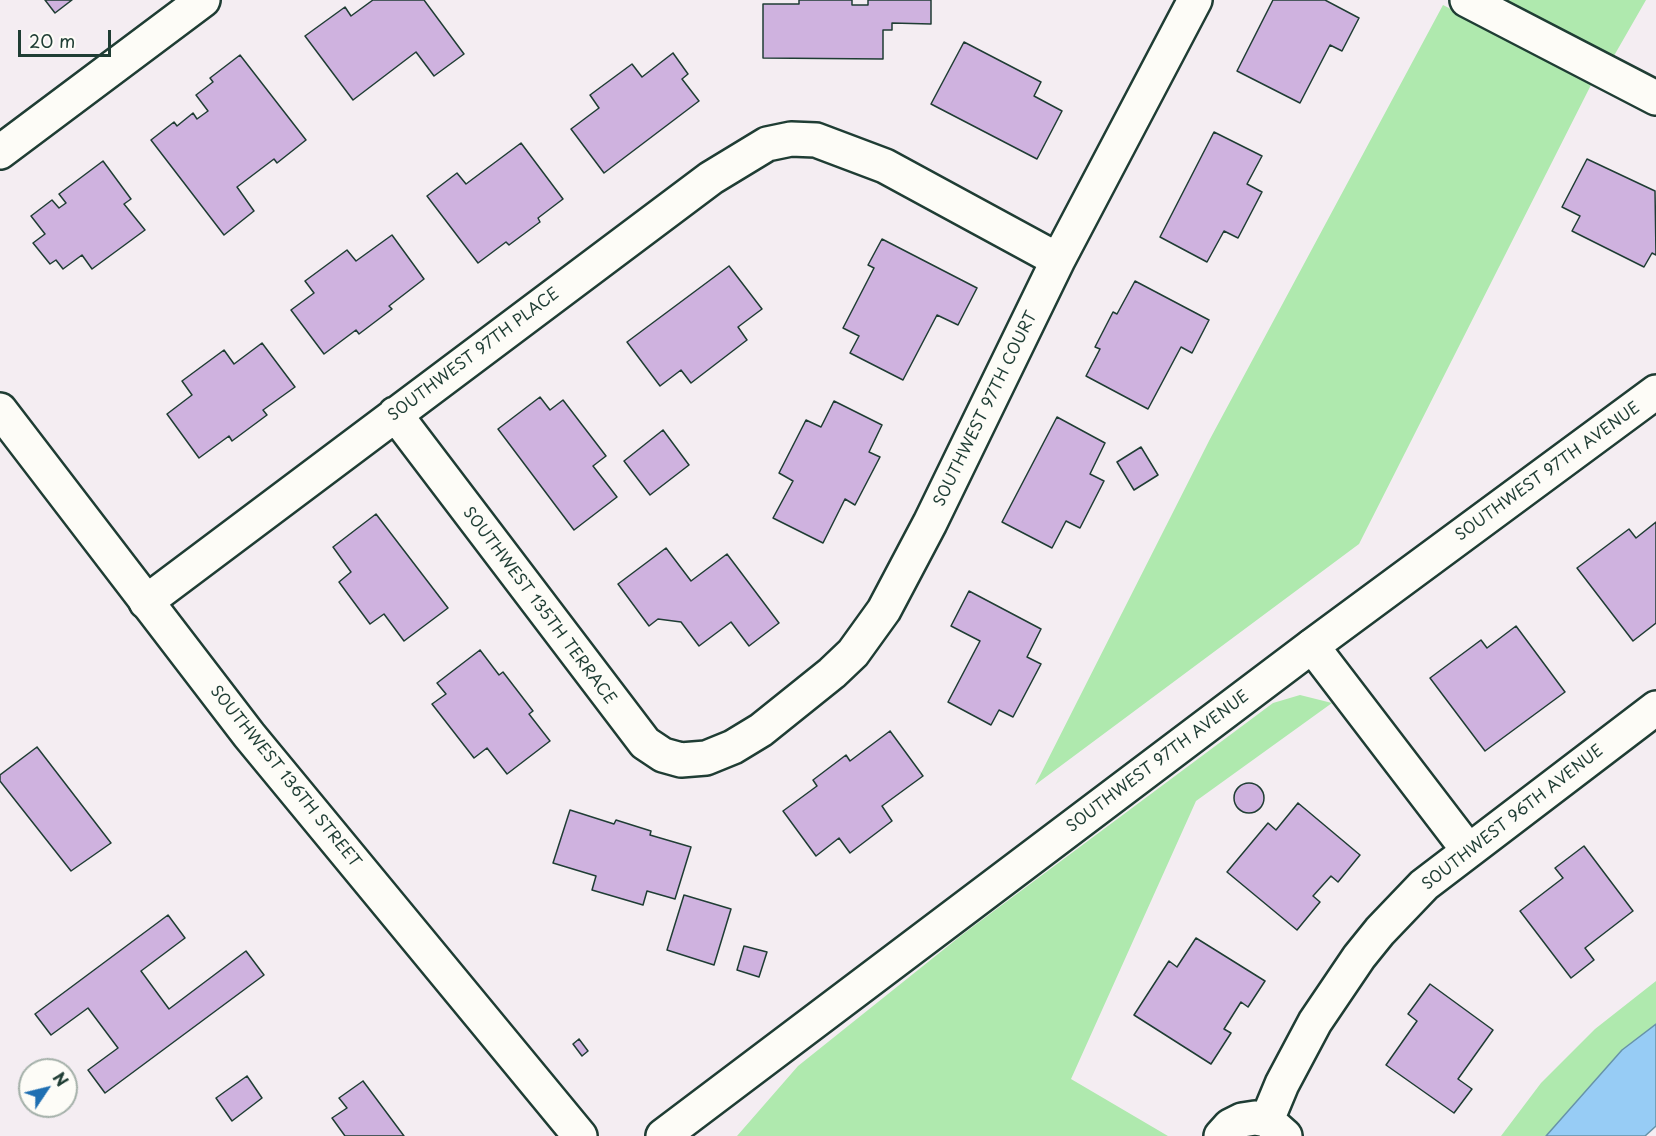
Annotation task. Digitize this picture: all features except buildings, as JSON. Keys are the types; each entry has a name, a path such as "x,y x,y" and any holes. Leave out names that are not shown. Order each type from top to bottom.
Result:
{"street":[{"path":"0,152 203,0"},
{"name":"SOUTHWEST 97TH COURT","path":"706,758 761,730 832,673 854,653 870,632 930,523 1058,260 1195,0"},
{"path":"1467,0 1656,98"},
{"name":"SOUTHWEST 97TH PLACE","path":"146,602 725,169 767,144 791,139 816,140 885,166 1058,260"},
{"name":"SOUTHWEST 97TH AVENUE","path":"663,1136 1312,646 1656,392"},
{"name":"SOUTHWEST 136TH STREET","path":"0,410 146,602 306,805 580,1136"},
{"name":"SOUTHWEST 135TH TERRACE","path":"395,414 636,734 654,750 671,759 706,758"},
{"path":"1312,646 1468,850"},
{"name":"SOUTHWEST 96TH AVENUE","path":"1221,1136 1230,1126 1242,1120 1276,1128 1282,1084 1303,1042 1359,957 1424,885 1656,708"}],"green space":[{"path":"1499,0 1646,0 1611,61"},
{"path":"1443,5 1593,81 1359,544 1035,785 1210,439"},
{"path":"1300,695 1332,703 1196,801 1071,1079 1168,1136 737,1136 798,1066 963,934 1273,703"},
{"path":"1656,981 1656,1024 1622,1050 1546,1136 1501,1136 1541,1083 1595,1029"}],"water":[{"path":"1656,1024 1656,1126 1645,1136 1546,1136 1622,1050"}]}
